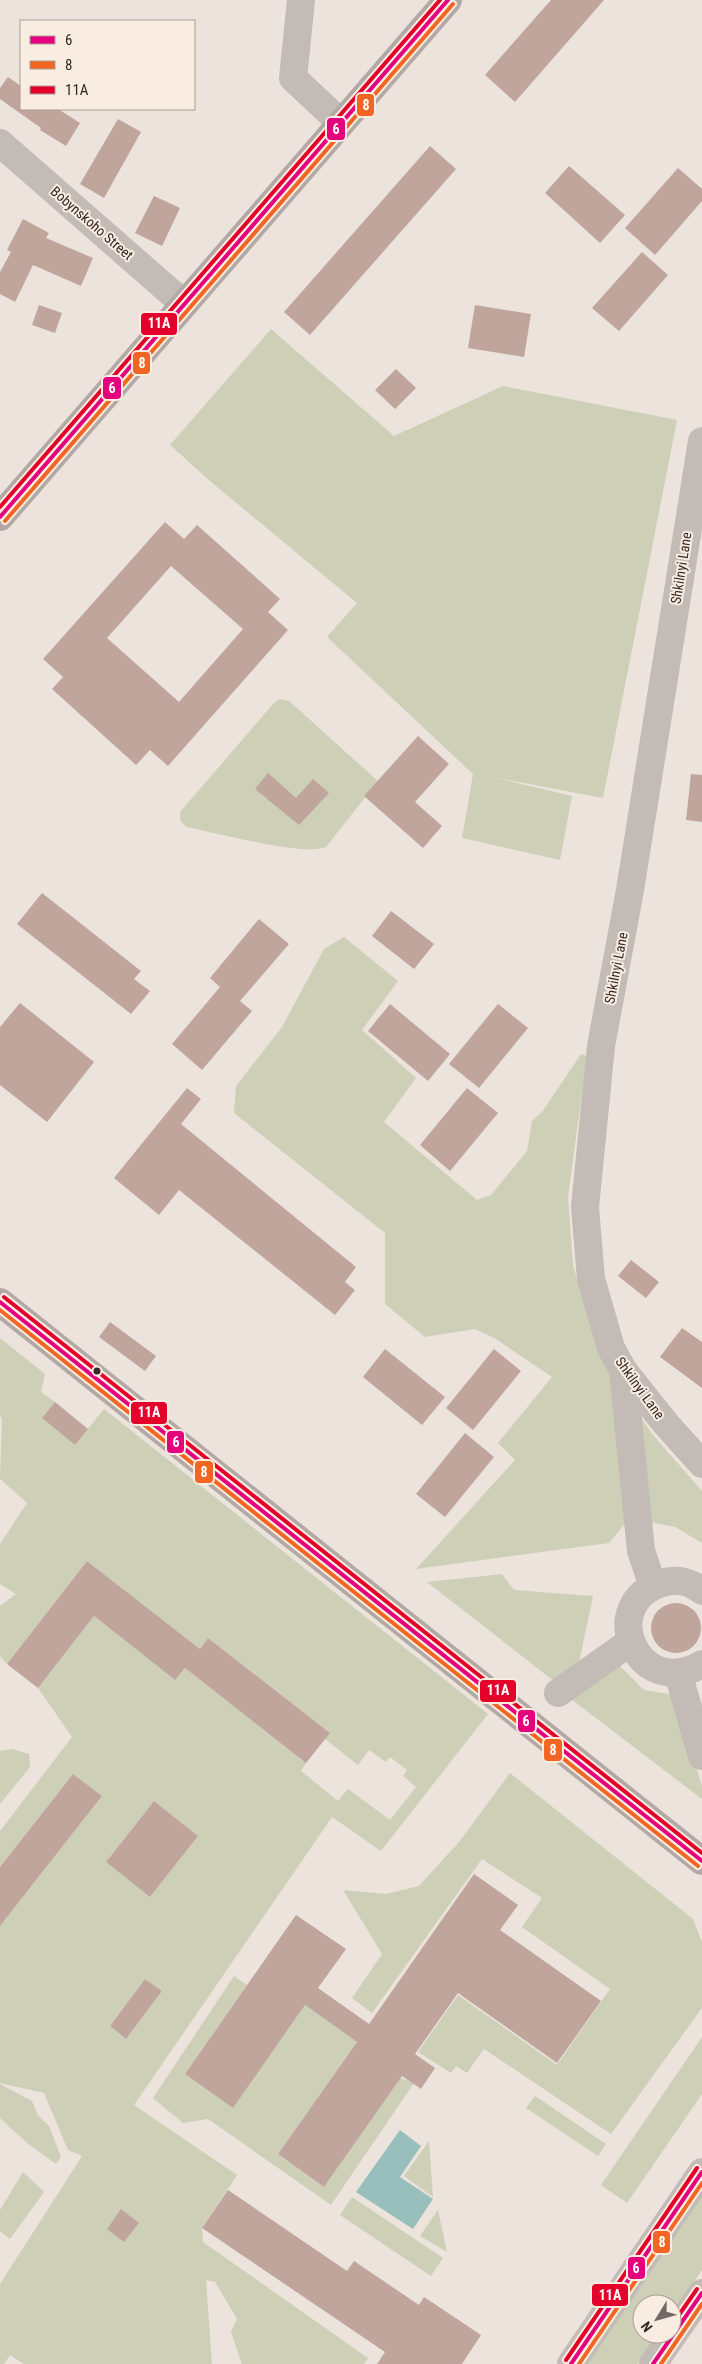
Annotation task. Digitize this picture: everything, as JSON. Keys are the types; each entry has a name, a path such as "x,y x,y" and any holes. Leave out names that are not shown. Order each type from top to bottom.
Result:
{"main road":[{"path":"0,517 448,0"},
{"path":"0,1302 702,1861"}],"street":[{"path":"301,0 293,78 341,123"},
{"name":"Bobynskoho Street","path":"0,143 184,304"},
{"name":"Shkilnyi Lane","path":"702,442 630,890 601,1046 586,1207 591,1279 611,1348 623,1370 666,1424 702,1464"},
{"path":"623,1370 641,1551 653,1586"},
{"path":"702,1591 682,1582 667,1581 653,1586 642,1594 634,1604 629,1616 628,1629 630,1642 644,1662 666,1673 690,1669 702,1756"},
{"path":"558,1693 630,1642"},
{"path":"571,2364 702,2172"},
{"path":"653,2364 702,2292"}],"green space":[{"path":"271,329 394,436 503,386 677,420 603,798 492,777 572,796 560,860 462,838 473,774 327,637 357,603 210,481 170,445"},
{"path":"280,699 289,701 378,781 326,847 299,849 258,843 186,827 180,820 180,812 274,703"},
{"path":"344,937 398,981 362,1030 416,1078 384,1122 477,1200 491,1195 527,1151 532,1121 542,1112 581,1054 587,1056 568,1197 573,1265 587,1313 614,1371 627,1521 609,1543 416,1569 515,1460 498,1443 552,1377 496,1339 475,1329 425,1337 385,1304 385,1233 234,1113 236,1086 282,1027 324,949"},
{"path":"0,1338 45,1374 41,1392 55,1402 42,1418 75,1445 104,1409 488,1714 381,1851 332,1817 134,2105 237,2175 202,2228 203,2242 368,2358 364,2364 242,2364 231,2332 237,2319 215,2282 206,2280 212,2364 24,2364 10,2355 4,2364 0,2364 0,2284 82,2156 68,2150 44,2093 0,2083 0,1926 102,1796 73,1774 0,1867 0,1831 72,1737 38,1688 94,1616 175,1680 185,1668 306,1763 301,1771 338,1801 348,1789 390,1820 416,1787 403,1776 407,1770 390,1757 386,1762 369,1750 358,1765 325,1739 330,1733 208,1638 200,1649 87,1561 7,1664 0,1656 0,1606 16,1594 0,1584 0,1544 27,1503 0,1479 2,1419 0,1415","holes":["154,1801 198,1836 150,1897 106,1862","145,1979 162,1991 126,2039 110,2026"]},
{"path":"637,1412 653,1435 702,1491 702,1543 675,1527 650,1522"},
{"path":"502,1574 514,1590 593,1596 579,1663 555,1682 427,1582"},
{"path":"614,1660 644,1690 675,1695 702,1786 702,1799 567,1696"},
{"path":"12,1749 29,1754 30,1767 0,1804 0,1751"},
{"path":"510,1773 693,1919 702,1942 702,2008 611,2134 484,2049 467,2073 456,2066 451,2073 418,2052 458,1995 557,2065 610,1989 522,1927 542,1898 482,1859 372,2013 352,1998 382,1954 343,1890 386,1894 419,1886 459,1842"},
{"path":"234,1976 247,1985 185,2074 233,2107 305,2005 357,2042 278,2154 324,2187 400,2078 414,2083 331,2205 208,2119 183,2123 153,2098"},
{"path":"702,2037 702,2094 627,2203 601,2185"},
{"path":"0,2084 32,2101 38,2115 49,2126 61,2157 56,2164 27,2143 0,2118"},
{"path":"535,2096 606,2144 598,2156 526,2108"},
{"path":"429,2141 433,2197 404,2176"},
{"path":"23,2172 44,2192 10,2239 0,2231 0,2210"},
{"path":"702,2194 702,2270 682,2299 682,2294 633,2294"},
{"path":"352,2197 443,2258 431,2276 340,2215"},
{"path":"438,2210 447,2252 420,2236"},
{"path":"632,2296 632,2344 651,2344 637,2364 585,2364"}],"water":[{"path":"400,2130 421,2146 400,2177 433,2199 413,2229 356,2192"}],"building":[{"path":"551,0 604,0 515,102 485,75"},
{"path":"8,77 20,85 20,110 60,110 80,123 66,146 40,130 41,128 0,99 0,88"},
{"path":"118,119 141,132 104,198 80,184"},
{"path":"430,146 456,169 310,335 284,312"},
{"path":"569,166 625,215 600,243 545,193"},
{"path":"678,168 702,189 702,201 655,255 625,228"},
{"path":"154,196 180,208 162,246 135,233"},
{"path":"23,219 49,233 46,238 93,258 81,286 33,265 15,302 0,294 0,272 11,252 7,250"},
{"path":"642,252 668,275 619,331 592,308"},
{"path":"39,305 62,313 55,333 32,325"},
{"path":"475,305 531,314 524,357 468,348"},
{"path":"396,369 416,388 395,409 375,390"},
{"path":"165,522 184,539 197,525 280,599 268,612 288,630 168,766 150,750 136,765 52,689 63,677 43,659","holes":["171,566 243,629 179,702 107,638"]},
{"path":"418,736 449,764 415,802 442,826 423,848 364,796"},
{"path":"268,773 296,798 313,779 329,793 299,825 255,789"},
{"path":"691,774 702,775 702,822 686,820"},
{"path":"42,893 141,971 134,979 150,991 131,1014 17,924"},
{"path":"391,911 434,944 414,969 372,936"},
{"path":"259,919 289,944 240,1001 252,1011 202,1070 172,1044 220,987 210,978"},
{"path":"20,1003 94,1062 47,1122 0,1085 0,1027"},
{"path":"390,1004 450,1054 428,1081 368,1031"},
{"path":"498,1004 528,1028 479,1088 449,1064"},
{"path":"187,1088 201,1099 181,1124 356,1267 345,1282 355,1290 335,1315 179,1190 159,1215 114,1178"},
{"path":"467,1088 498,1113 450,1171 420,1145"},
{"path":"631,1260 659,1282 646,1298 618,1276"},
{"path":"110,1322 156,1356 145,1371 99,1337"},
{"path":"682,1328 702,1342 702,1388 660,1357"},
{"path":"385,1349 445,1397 422,1425 363,1377"},
{"path":"494,1349 521,1371 473,1430 446,1408"},
{"path":"55,1402 88,1429 75,1445 42,1418"},
{"path":"465,1433 494,1457 445,1517 416,1494"},
{"path":"87,1561 200,1649 208,1638 330,1733 306,1763 185,1668 175,1680 94,1616 38,1688 7,1664"},
{"path":"676,1603 690,1607 697,1614 701,1628 697,1642 690,1649 676,1653 662,1649 655,1642 651,1628 655,1614 662,1607"},
{"path":"73,1774 102,1796 0,1926 0,1867"},
{"path":"154,1801 198,1836 150,1897 106,1862"},
{"path":"474,1874 518,1905 500,1930 601,2001 557,2063 458,1993 415,2054 435,2068 421,2089 402,2076 324,2187 278,2154 357,2042 305,2005 233,2108 185,2074 296,1915 346,1949 318,1988 369,2024"},
{"path":"145,1979 162,1991 126,2039 110,2026"},
{"path":"228,2190 347,2271 354,2261 419,2305 424,2297 481,2335 462,2364 377,2364 385,2352 202,2228"},
{"path":"121,2209 139,2223 124,2242 107,2229"}],"transit line":[{"name":"11А","path":"0,507 440,0"},
{"name":"6","path":"0,517 448,0"},
{"name":"8","path":"5,521 453,4"},
{"name":"11А","path":"4,1297 702,1853"},
{"name":"6","path":"0,1302 702,1861"},
{"name":"8","path":"0,1310 698,1866"},
{"name":"11А","path":"566,2360 697,2168"},
{"name":"6","path":"571,2364 702,2172"},
{"name":"8","path":"579,2364 702,2183"},
{"name":"11А","path":"682,2311 697,2289"},
{"name":"6","path":"653,2364 702,2293"},
{"name":"8","path":"661,2364 702,2304"}]}
